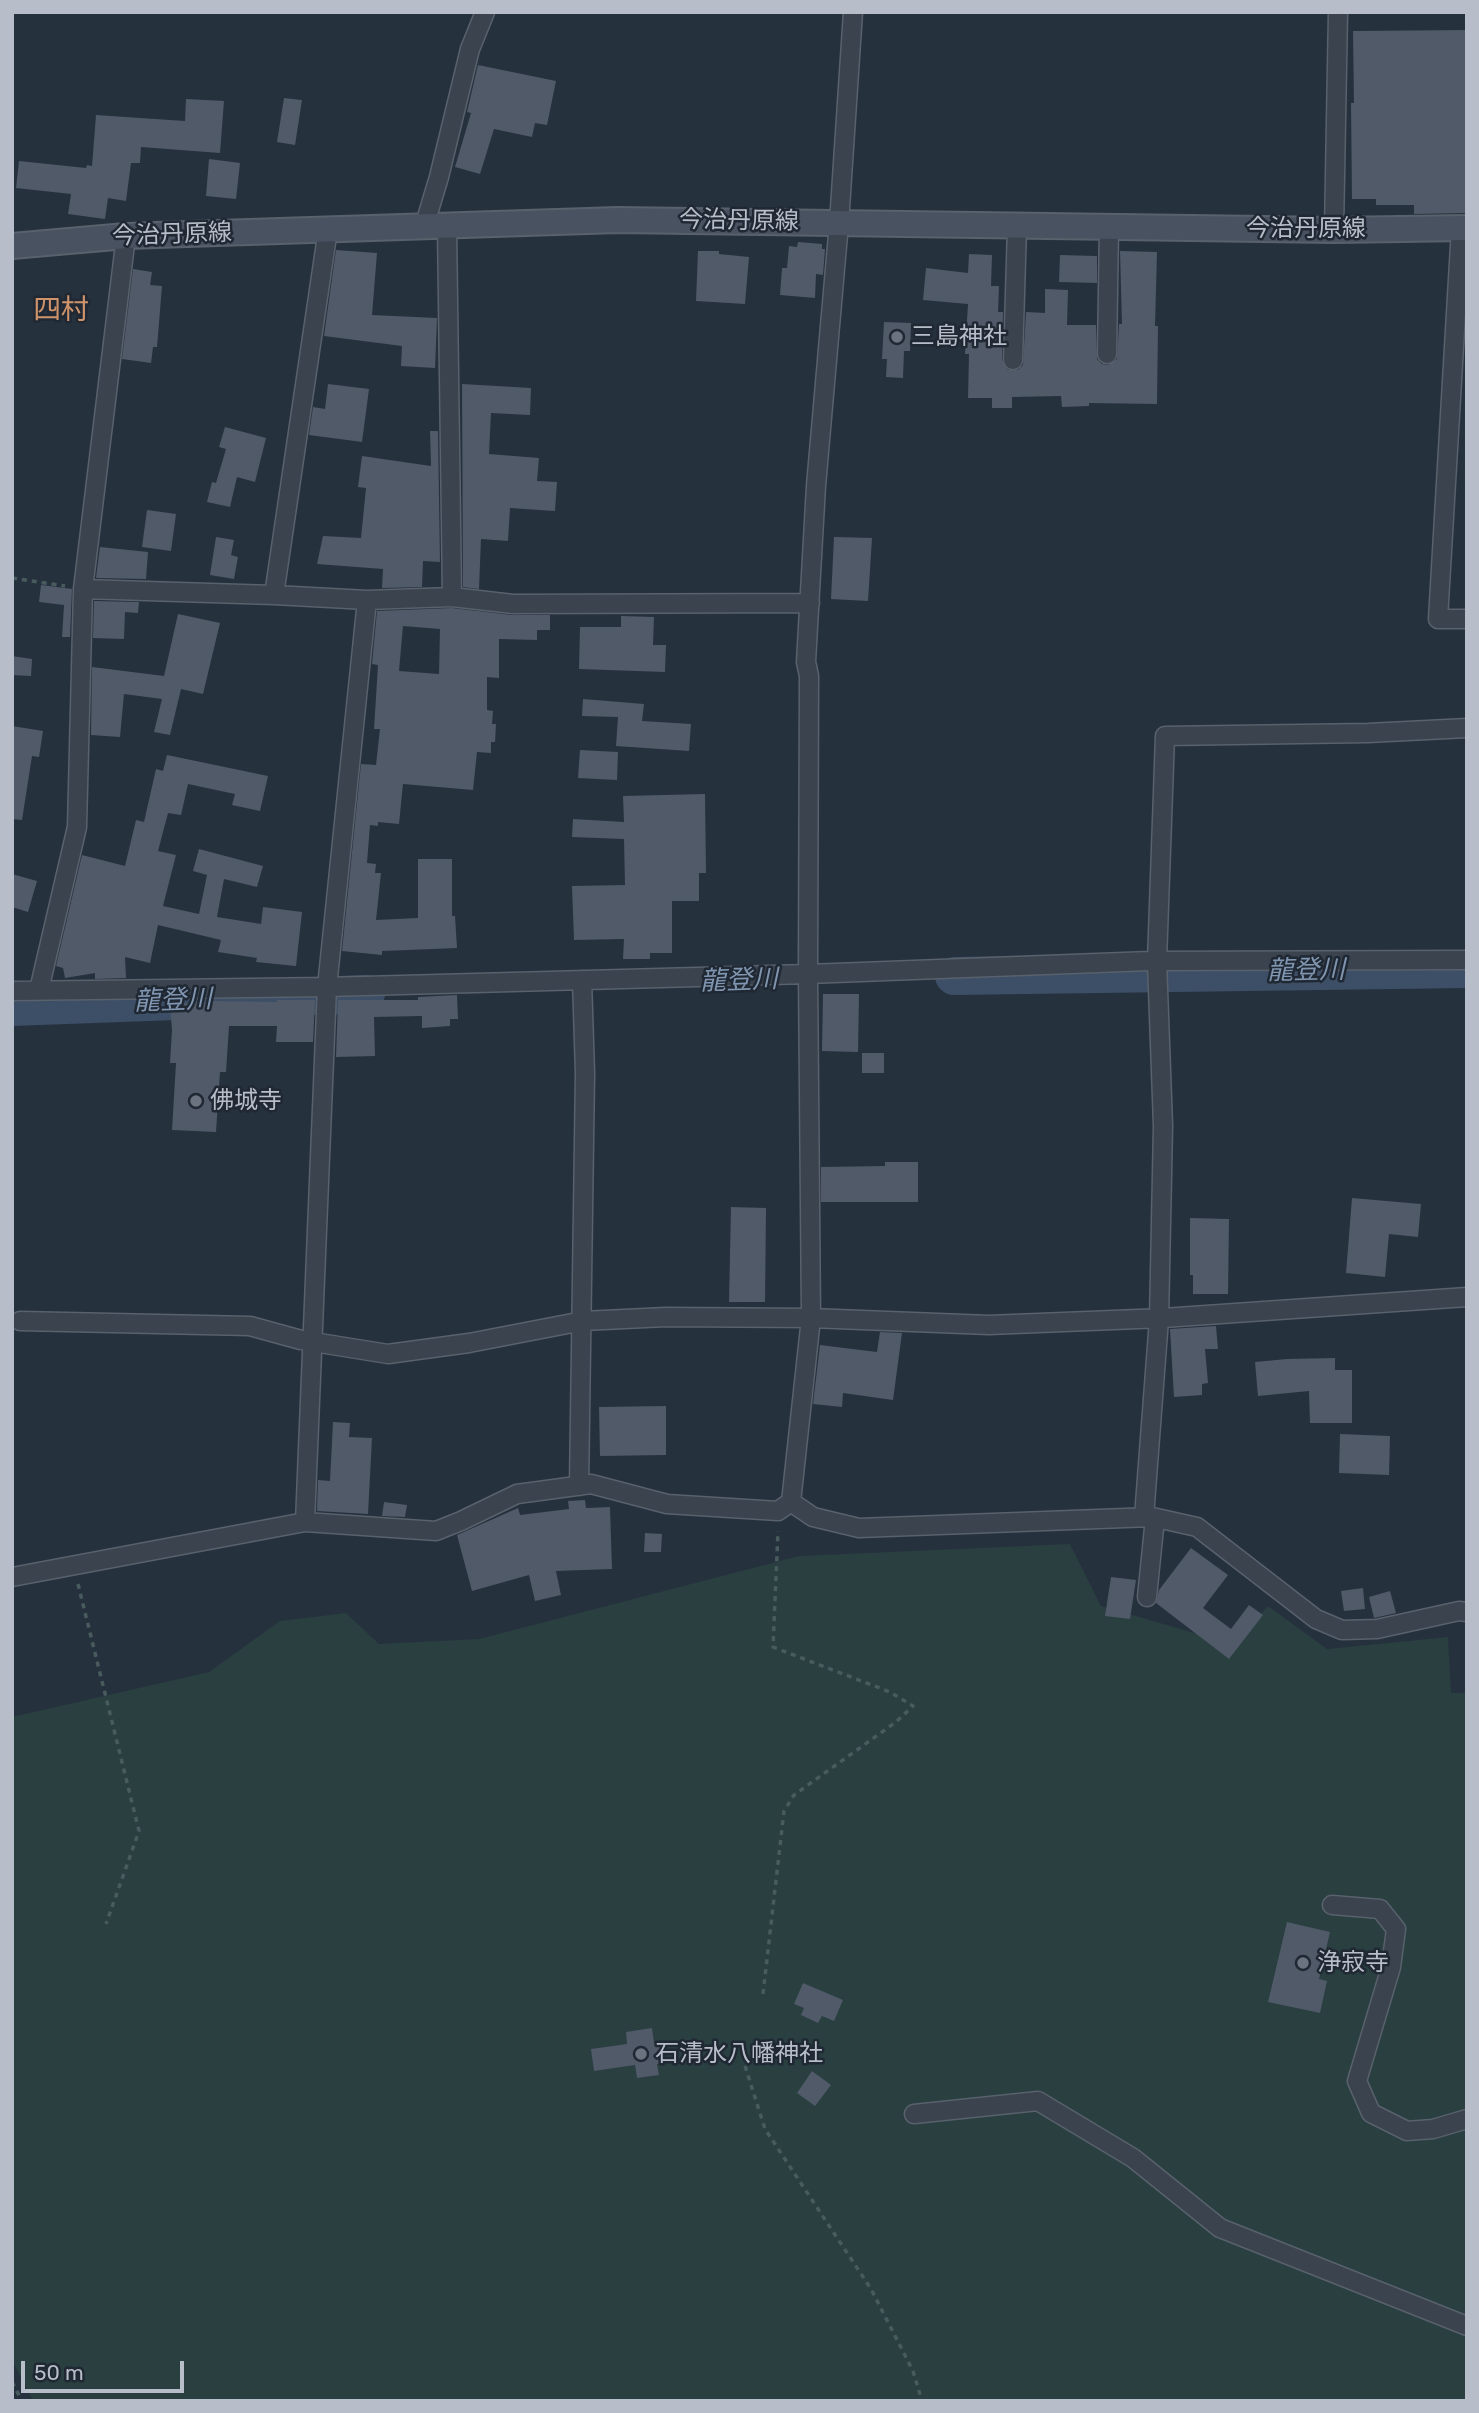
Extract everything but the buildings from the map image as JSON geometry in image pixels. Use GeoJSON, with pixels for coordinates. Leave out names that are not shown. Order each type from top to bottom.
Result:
{"type":"FeatureCollection","features":[{"type":"Feature","properties":{"kind":"main road","name":"今治丹原線"},"geometry":{"type":"LineString","coordinates":[[12,246],[126,236],[618,220],[1334,230],[1464,228]]}},
{"type":"Feature","properties":{"kind":"street"},"geometry":{"type":"LineString","coordinates":[[452,597],[436,226],[439,177],[470,49],[485,12]]}},
{"type":"Feature","properties":{"kind":"street"},"geometry":{"type":"LineString","coordinates":[[785,1507],[811,1318],[809,676],[806,662],[816,486],[839,223],[852,12]]}},
{"type":"Feature","properties":{"kind":"street"},"geometry":{"type":"LineString","coordinates":[[1334,230],[1338,12]]}},
{"type":"Feature","properties":{"kind":"street"},"geometry":{"type":"LineString","coordinates":[[1013,360],[1017,227]]}},
{"type":"Feature","properties":{"kind":"street"},"geometry":{"type":"LineString","coordinates":[[1107,354],[1109,227]]}},
{"type":"Feature","properties":{"kind":"street"},"geometry":{"type":"LineString","coordinates":[[1464,228],[1438,619],[1467,619]]}},
{"type":"Feature","properties":{"kind":"street"},"geometry":{"type":"LineString","coordinates":[[274,595],[328,229]]}},
{"type":"Feature","properties":{"kind":"street"},"geometry":{"type":"LineString","coordinates":[[39,990],[77,827],[83,589],[126,236]]}},
{"type":"Feature","properties":{"kind":"street"},"geometry":{"type":"LineString","coordinates":[[83,589],[367,600],[452,597],[513,604],[810,603]]}},
{"type":"Feature","properties":{"kind":"street"},"geometry":{"type":"LineString","coordinates":[[305,1522],[327,987],[367,600]]}},
{"type":"Feature","properties":{"kind":"street"},"geometry":{"type":"LineString","coordinates":[[1147,1597],[1159,1319],[1163,1126],[1157,961],[1165,736],[1368,733],[1467,728]]}},
{"type":"Feature","properties":{"kind":"street"},"geometry":{"type":"LineString","coordinates":[[12,991],[582,981],[1157,961],[1467,960]]}},
{"type":"Feature","properties":{"kind":"street"},"geometry":{"type":"LineString","coordinates":[[579,1486],[585,1068],[582,981]]}},
{"type":"Feature","properties":{"kind":"street"},"geometry":{"type":"LineString","coordinates":[[20,1321],[250,1326],[301,1340],[388,1354],[583,1321],[666,1317],[811,1318],[989,1325],[1159,1319],[1467,1297]]}},
{"type":"Feature","properties":{"kind":"street"},"geometry":{"type":"LineString","coordinates":[[12,1577],[305,1522],[436,1531],[517,1494],[591,1484],[667,1504],[785,1507],[859,1528],[1150,1518],[1197,1527],[1316,1619],[1342,1630],[1377,1629],[1459,1611],[1467,1612]]}},
{"type":"Feature","properties":{"kind":"street"},"geometry":{"type":"LineString","coordinates":[[1332,1905],[1380,1909],[1396,1929],[1391,1967],[1357,2081],[1371,2113],[1406,2131],[1433,2129],[1467,2119]]}},
{"type":"Feature","properties":{"kind":"street"},"geometry":{"type":"LineString","coordinates":[[914,2115],[1038,2101],[1133,2158],[1220,2228],[1467,2326]]}},
{"type":"Feature","properties":{"kind":"path"},"geometry":{"type":"LineString","coordinates":[[12,578],[83,589]]}},
{"type":"Feature","properties":{"kind":"path"},"geometry":{"type":"LineString","coordinates":[[763,1994],[784,1811],[794,1795],[896,1722],[913,1706],[890,1692],[773,1647],[785,1507]]}},
{"type":"Feature","properties":{"kind":"path"},"geometry":{"type":"LineString","coordinates":[[74,1564],[139,1830],[106,1924]]}},
{"type":"Feature","properties":{"kind":"path"},"geometry":{"type":"LineString","coordinates":[[745,2066],[765,2129],[871,2289],[913,2371],[922,2401]]}},
{"type":"Feature","properties":{"kind":"path"},"geometry":{"type":"LineString","coordinates":[[12,2382],[22,2401]]}},
{"type":"Feature","properties":{"kind":"green space"},"geometry":{"type":"Polygon","coordinates":[[[1070,1544],[1101,1606],[1233,1644],[1268,1606],[1327,1649],[1448,1637],[1451,1693],[1467,1693],[1467,2401],[33,2401],[12,2360],[12,1717],[209,1672],[280,1621],[346,1613],[379,1644],[479,1639],[799,1556],[1070,1544]]]}},
{"type":"Feature","properties":{"kind":"waterway","name":"龍登川"},"geometry":{"type":"LineString","coordinates":[[954,976],[1467,969]]}},
{"type":"Feature","properties":{"kind":"waterway","name":"龍登川"},"geometry":{"type":"LineString","coordinates":[[12,1007],[366,994]]}},
{"type":"Feature","properties":{"kind":"place","name":"三島神社"},"geometry":{"type":"Point","coordinates":[897,337]}},
{"type":"Feature","properties":{"kind":"place","name":"佛城寺"},"geometry":{"type":"Point","coordinates":[196,1101]}},
{"type":"Feature","properties":{"kind":"place","name":"浄寂寺"},"geometry":{"type":"Point","coordinates":[1303,1963]}},
{"type":"Feature","properties":{"kind":"place","name":"石清水八幡神社"},"geometry":{"type":"Point","coordinates":[641,2054]}},
{"type":"Feature","properties":{"kind":"district","name":"四村"},"geometry":{"type":"Point","coordinates":[61,311]}}]}
